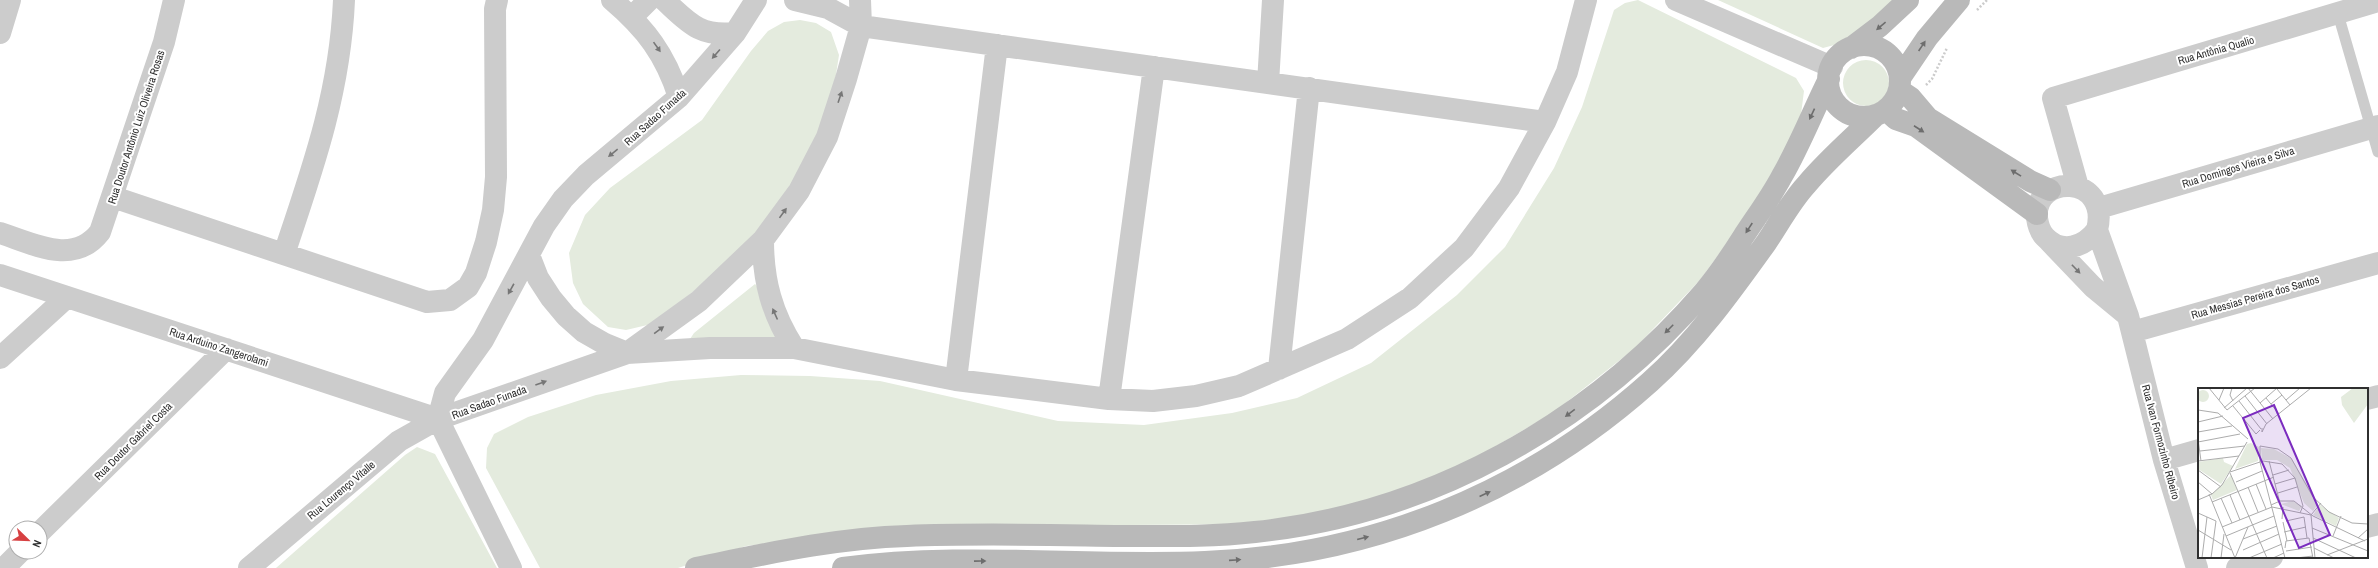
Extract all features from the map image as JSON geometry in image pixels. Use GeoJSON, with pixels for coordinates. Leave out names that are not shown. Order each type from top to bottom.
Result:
{"type":"FeatureCollection","features":[{"type":"Feature","properties":{"kind":"main road"},"geometry":{"type":"LineString","coordinates":[[696,568],[809,546],[905,536],[1203,536],[1299,527],[1362,512],[1445,484],[1520,446],[1558,422],[1602,389],[1670,329],[1706,290],[1782,176],[1830,73],[1842,53],[1880,26],[1908,0]]}},
{"type":"Feature","properties":{"kind":"main road"},"geometry":{"type":"LineString","coordinates":[[843,568],[906,562],[1204,562],[1256,559],[1304,553],[1368,537],[1456,508],[1532,469],[1572,444],[1652,381],[1725,301],[1806,184],[1896,97],[1903,88],[1927,38],[1968,6]]}},
{"type":"Feature","properties":{"kind":"main road"},"geometry":{"type":"LineString","coordinates":[[1850,48],[1861,45],[1872,46],[1883,50],[1891,57],[1898,67],[1903,88],[1928,118],[2030,181],[2050,190]]}},
{"type":"Feature","properties":{"kind":"main road"},"geometry":{"type":"LineString","coordinates":[[1830,73],[1830,91],[1842,110],[1853,115],[1864,117],[1881,113],[1916,126],[2037,214]]}},
{"type":"Feature","properties":{"kind":"street"},"geometry":{"type":"LineString","coordinates":[[0,33],[10,0]]}},
{"type":"Feature","properties":{"kind":"street","name":"Rua Doutor Antônio Luiz Oliveira Rosas"},"geometry":{"type":"LineString","coordinates":[[0,233],[56,251],[71,252],[84,247],[100,232],[113,198],[164,42],[174,0]]}},
{"type":"Feature","properties":{"kind":"street"},"geometry":{"type":"LineString","coordinates":[[284,254],[322,140],[332,101],[338,62],[344,0]]}},
{"type":"Feature","properties":{"kind":"street"},"geometry":{"type":"LineString","coordinates":[[113,198],[427,302],[450,300],[468,286],[476,273],[486,242],[493,210],[496,177],[495,9],[497,0]]}},
{"type":"Feature","properties":{"kind":"street"},"geometry":{"type":"LineString","coordinates":[[612,0],[632,17],[648,34],[672,75],[679,97]]}},
{"type":"Feature","properties":{"kind":"street"},"geometry":{"type":"LineString","coordinates":[[632,17],[649,0]]}},
{"type":"Feature","properties":{"kind":"street"},"geometry":{"type":"LineString","coordinates":[[664,0],[693,26],[706,32],[735,33]]}},
{"type":"Feature","properties":{"kind":"street"},"geometry":{"type":"LineString","coordinates":[[795,0],[828,8],[860,26],[1545,122]]}},
{"type":"Feature","properties":{"kind":"street","name":"Rua Sadao Funada"},"geometry":{"type":"LineString","coordinates":[[438,419],[627,353],[699,301],[763,240],[799,191],[827,137],[846,79],[860,26],[860,0]]}},
{"type":"Feature","properties":{"kind":"street"},"geometry":{"type":"LineString","coordinates":[[1268,82],[1273,0]]}},
{"type":"Feature","properties":{"kind":"street"},"geometry":{"type":"LineString","coordinates":[[529,255],[546,291],[566,316],[584,332],[604,344],[627,353],[710,348],[794,348],[956,380],[1109,399],[1153,401],[1196,396],[1239,386],[1347,339],[1410,298],[1464,248],[1510,188],[1545,122],[1566,72],[1586,0]]}},
{"type":"Feature","properties":{"kind":"street"},"geometry":{"type":"LineString","coordinates":[[1676,0],[1830,73]]}},
{"type":"Feature","properties":{"kind":"street","name":"Rua Sadao Funada"},"geometry":{"type":"LineString","coordinates":[[438,419],[445,393],[483,340],[544,226],[568,194],[586,175],[679,97],[735,33],[760,1]]}},
{"type":"Feature","properties":{"kind":"street","name":"Rua Antônia Qualio"},"geometry":{"type":"LineString","coordinates":[[2078,187],[2053,98],[2378,1]]}},
{"type":"Feature","properties":{"kind":"street"},"geometry":{"type":"LineString","coordinates":[[956,380],[998,45]]}},
{"type":"Feature","properties":{"kind":"street"},"geometry":{"type":"LineString","coordinates":[[1109,399],[1154,67]]}},
{"type":"Feature","properties":{"kind":"street"},"geometry":{"type":"LineString","coordinates":[[1279,369],[1309,88]]}},
{"type":"Feature","properties":{"kind":"street","name":"Rua Domingos Vieira e Silva"},"geometry":{"type":"LineString","coordinates":[[2098,208],[2374,127]]}},
{"type":"Feature","properties":{"kind":"street"},"geometry":{"type":"LineString","coordinates":[[2049,241],[2059,246],[2069,248],[2080,246],[2089,240],[2097,230],[2099,219],[2098,208],[2094,198],[2086,191],[2071,185],[2060,186],[2050,190],[2040,203],[2037,214],[2038,224],[2049,241],[2130,324]]}},
{"type":"Feature","properties":{"kind":"street","name":"Rua Ivan Formozinho Ribeiro"},"geometry":{"type":"LineString","coordinates":[[2097,230],[2130,324],[2164,460],[2197,568]]}},
{"type":"Feature","properties":{"kind":"street"},"geometry":{"type":"LineString","coordinates":[[763,240],[763,263],[770,300],[782,329],[794,348]]}},
{"type":"Feature","properties":{"kind":"street","name":"Rua Messias Pereira dos Santos"},"geometry":{"type":"LineString","coordinates":[[2130,324],[2378,263]]}},
{"type":"Feature","properties":{"kind":"street","name":"Rua Arduino Zangerolami"},"geometry":{"type":"LineString","coordinates":[[0,275],[438,419]]}},
{"type":"Feature","properties":{"kind":"street"},"geometry":{"type":"LineString","coordinates":[[0,358],[67,297]]}},
{"type":"Feature","properties":{"kind":"street","name":"Rua Doutor Gabriel Costa"},"geometry":{"type":"LineString","coordinates":[[48,524],[226,349]]}},
{"type":"Feature","properties":{"kind":"street"},"geometry":{"type":"LineString","coordinates":[[2368,399],[2378,396]]}},
{"type":"Feature","properties":{"kind":"street"},"geometry":{"type":"LineString","coordinates":[[438,419],[511,568]]}},
{"type":"Feature","properties":{"kind":"street","name":"Rua Lourenço Vitalle"},"geometry":{"type":"LineString","coordinates":[[249,568],[399,441],[438,419]]}},
{"type":"Feature","properties":{"kind":"street"},"geometry":{"type":"LineString","coordinates":[[2164,460],[2198,450]]}},
{"type":"Feature","properties":{"kind":"street"},"geometry":{"type":"LineString","coordinates":[[2368,528],[2378,524]]}},
{"type":"Feature","properties":{"kind":"street"},"geometry":{"type":"LineString","coordinates":[[2237,568],[2269,558]]}},
{"type":"Feature","properties":{"kind":"street"},"geometry":{"type":"LineString","coordinates":[[4,568],[12,560]]}},
{"type":"Feature","properties":{"kind":"lane"},"geometry":{"type":"LineString","coordinates":[[2338,14],[2374,127],[2378,152]]}},
{"type":"Feature","properties":{"kind":"path"},"geometry":{"type":"LineString","coordinates":[[1968,6],[1987,0]]}},
{"type":"Feature","properties":{"kind":"path"},"geometry":{"type":"LineString","coordinates":[[1903,88],[1932,79],[1948,46]]}},
{"type":"Feature","properties":{"kind":"shaded area"},"geometry":{"type":"Polygon","coordinates":[[[1638,0],[1796,78],[1804,91],[1800,122],[1756,203],[1700,280],[1634,349],[1554,412],[1432,482],[1282,524],[973,526],[819,537],[746,546],[678,568],[540,568],[486,468],[487,448],[494,434],[528,417],[596,395],[671,381],[741,375],[810,376],[880,381],[1058,421],[1144,425],[1232,413],[1297,398],[1371,363],[1457,295],[1505,247],[1554,168],[1582,107],[1614,10],[1625,3],[1638,0]]]}},
{"type":"Feature","properties":{"kind":"shaded area"},"geometry":{"type":"Polygon","coordinates":[[[1718,0],[1897,0],[1849,41],[1823,48],[1718,0]]]}},
{"type":"Feature","properties":{"kind":"shaded area"},"geometry":{"type":"Polygon","coordinates":[[[800,20],[816,23],[831,32],[839,55],[833,94],[818,144],[766,230],[656,323],[626,330],[608,327],[583,304],[573,283],[569,253],[585,215],[610,188],[702,120],[751,51],[768,31],[784,22],[800,20]]]}},
{"type":"Feature","properties":{"kind":"shaded area"},"geometry":{"type":"Polygon","coordinates":[[[1862,60],[1870,60],[1879,64],[1885,70],[1889,83],[1885,96],[1879,102],[1870,106],[1862,106],[1853,102],[1847,96],[1843,87],[1843,79],[1847,70],[1853,64],[1862,60]]]}},
{"type":"Feature","properties":{"kind":"shaded area"},"geometry":{"type":"Polygon","coordinates":[[[755,284],[761,290],[779,337],[690,339],[694,333],[755,284]]]}},
{"type":"Feature","properties":{"kind":"shaded area"},"geometry":{"type":"Polygon","coordinates":[[[417,447],[435,454],[497,568],[276,568],[405,455],[417,447]]]}}]}
